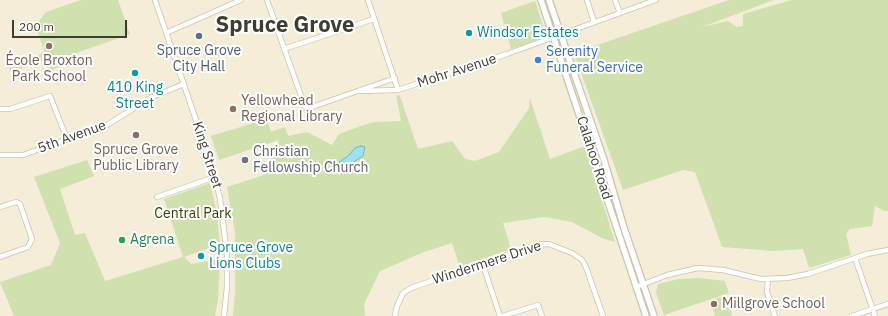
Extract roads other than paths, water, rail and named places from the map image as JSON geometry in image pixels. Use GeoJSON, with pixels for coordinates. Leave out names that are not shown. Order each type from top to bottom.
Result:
{"type":"FeatureCollection","features":[{"type":"Feature","properties":{"kind":"main road","name":"Calahoo Road"},"geometry":{"type":"LineString","coordinates":[[541,0],[646,316]]}},
{"type":"Feature","properties":{"kind":"main road","name":"Calahoo Road"},"geometry":{"type":"LineString","coordinates":[[549,0],[604,160],[624,228],[654,316]]}},
{"type":"Feature","properties":{"kind":"street","name":"King Street"},"geometry":{"type":"LineString","coordinates":[[155,0],[215,177],[223,212],[227,244],[227,287],[224,316]]}},
{"type":"Feature","properties":{"kind":"street"},"geometry":{"type":"LineString","coordinates":[[166,32],[241,0]]}},
{"type":"Feature","properties":{"kind":"street"},"geometry":{"type":"LineString","coordinates":[[268,0],[284,49],[374,19]]}},
{"type":"Feature","properties":{"kind":"street"},"geometry":{"type":"LineString","coordinates":[[368,0],[398,90]]}},
{"type":"Feature","properties":{"kind":"street"},"geometry":{"type":"LineString","coordinates":[[587,0],[594,22]]}},
{"type":"Feature","properties":{"kind":"street"},"geometry":{"type":"LineString","coordinates":[[615,0],[620,13]]}},
{"type":"Feature","properties":{"kind":"street","name":"Mohr Avenue"},"geometry":{"type":"LineString","coordinates":[[359,91],[398,90],[510,53],[656,0]]}},
{"type":"Feature","properties":{"kind":"street","name":"Mohr Avenue"},"geometry":{"type":"LineString","coordinates":[[284,49],[304,105],[312,107],[395,78]]}},
{"type":"Feature","properties":{"kind":"street","name":"5th Avenue"},"geometry":{"type":"LineString","coordinates":[[0,155],[22,155],[107,125],[152,97],[184,84]]}},
{"type":"Feature","properties":{"kind":"street"},"geometry":{"type":"LineString","coordinates":[[0,109],[10,109],[50,96],[67,139]]}},
{"type":"Feature","properties":{"kind":"street"},"geometry":{"type":"LineString","coordinates":[[157,197],[215,177]]}},
{"type":"Feature","properties":{"kind":"street"},"geometry":{"type":"LineString","coordinates":[[0,207],[16,202],[20,204],[32,239],[28,247],[0,257]]}},
{"type":"Feature","properties":{"kind":"street","name":"Windermere Drive"},"geometry":{"type":"LineString","coordinates":[[395,316],[396,306],[403,293],[411,288],[482,262],[536,245],[549,244],[572,253],[582,260],[586,267],[603,316]]}},
{"type":"Feature","properties":{"kind":"street"},"geometry":{"type":"LineString","coordinates":[[636,286],[680,271],[698,268],[723,270],[768,279],[797,277],[855,258],[888,250]]}},
{"type":"Feature","properties":{"kind":"street"},"geometry":{"type":"LineString","coordinates":[[855,258],[875,316]]}},
{"type":"Feature","properties":{"kind":"street"},"geometry":{"type":"LineString","coordinates":[[482,262],[502,316],[538,305],[542,316]]}},
{"type":"Feature","properties":{"kind":"street"},"geometry":{"type":"LineString","coordinates":[[768,279],[767,292],[775,316]]}},
{"type":"Feature","properties":{"kind":"street"},"geometry":{"type":"LineString","coordinates":[[852,316],[888,304]]}},
{"type":"Feature","properties":{"kind":"water"},"geometry":{"type":"Polygon","coordinates":[[[361,146],[365,147],[363,156],[346,167],[342,172],[339,162],[348,156],[355,148],[361,146]]]}},
{"type":"Feature","properties":{"kind":"place","name":"Windsor Estates"},"geometry":{"type":"Point","coordinates":[469,33]}},
{"type":"Feature","properties":{"kind":"place","name":"Spruce Grove City Hall"},"geometry":{"type":"Point","coordinates":[199,36]}},
{"type":"Feature","properties":{"kind":"place","name":"École Broxton Park School"},"geometry":{"type":"Point","coordinates":[49,46]}},
{"type":"Feature","properties":{"kind":"place","name":"Serenity Funeral Service"},"geometry":{"type":"Point","coordinates":[538,60]}},
{"type":"Feature","properties":{"kind":"place","name":"410 King Street"},"geometry":{"type":"Point","coordinates":[135,73]}},
{"type":"Feature","properties":{"kind":"place","name":"Yellowhead Regional Library"},"geometry":{"type":"Point","coordinates":[233,109]}},
{"type":"Feature","properties":{"kind":"place","name":"Spruce Grove Public Library"},"geometry":{"type":"Point","coordinates":[136,135]}},
{"type":"Feature","properties":{"kind":"place","name":"Christian Fellowship Church"},"geometry":{"type":"Point","coordinates":[245,160]}},
{"type":"Feature","properties":{"kind":"place","name":"Agrena"},"geometry":{"type":"Point","coordinates":[122,240]}},
{"type":"Feature","properties":{"kind":"place","name":"Spruce Grove Lions Clubs"},"geometry":{"type":"Point","coordinates":[201,256]}},
{"type":"Feature","properties":{"kind":"place","name":"Millgrove School"},"geometry":{"type":"Point","coordinates":[714,304]}},
{"type":"Feature","properties":{"kind":"district","name":"Spruce Grove"},"geometry":{"type":"Point","coordinates":[285,26]}},
{"type":"Feature","properties":{"kind":"park label","name":"Central Park"},"geometry":{"type":"Point","coordinates":[193,214]}}]}
